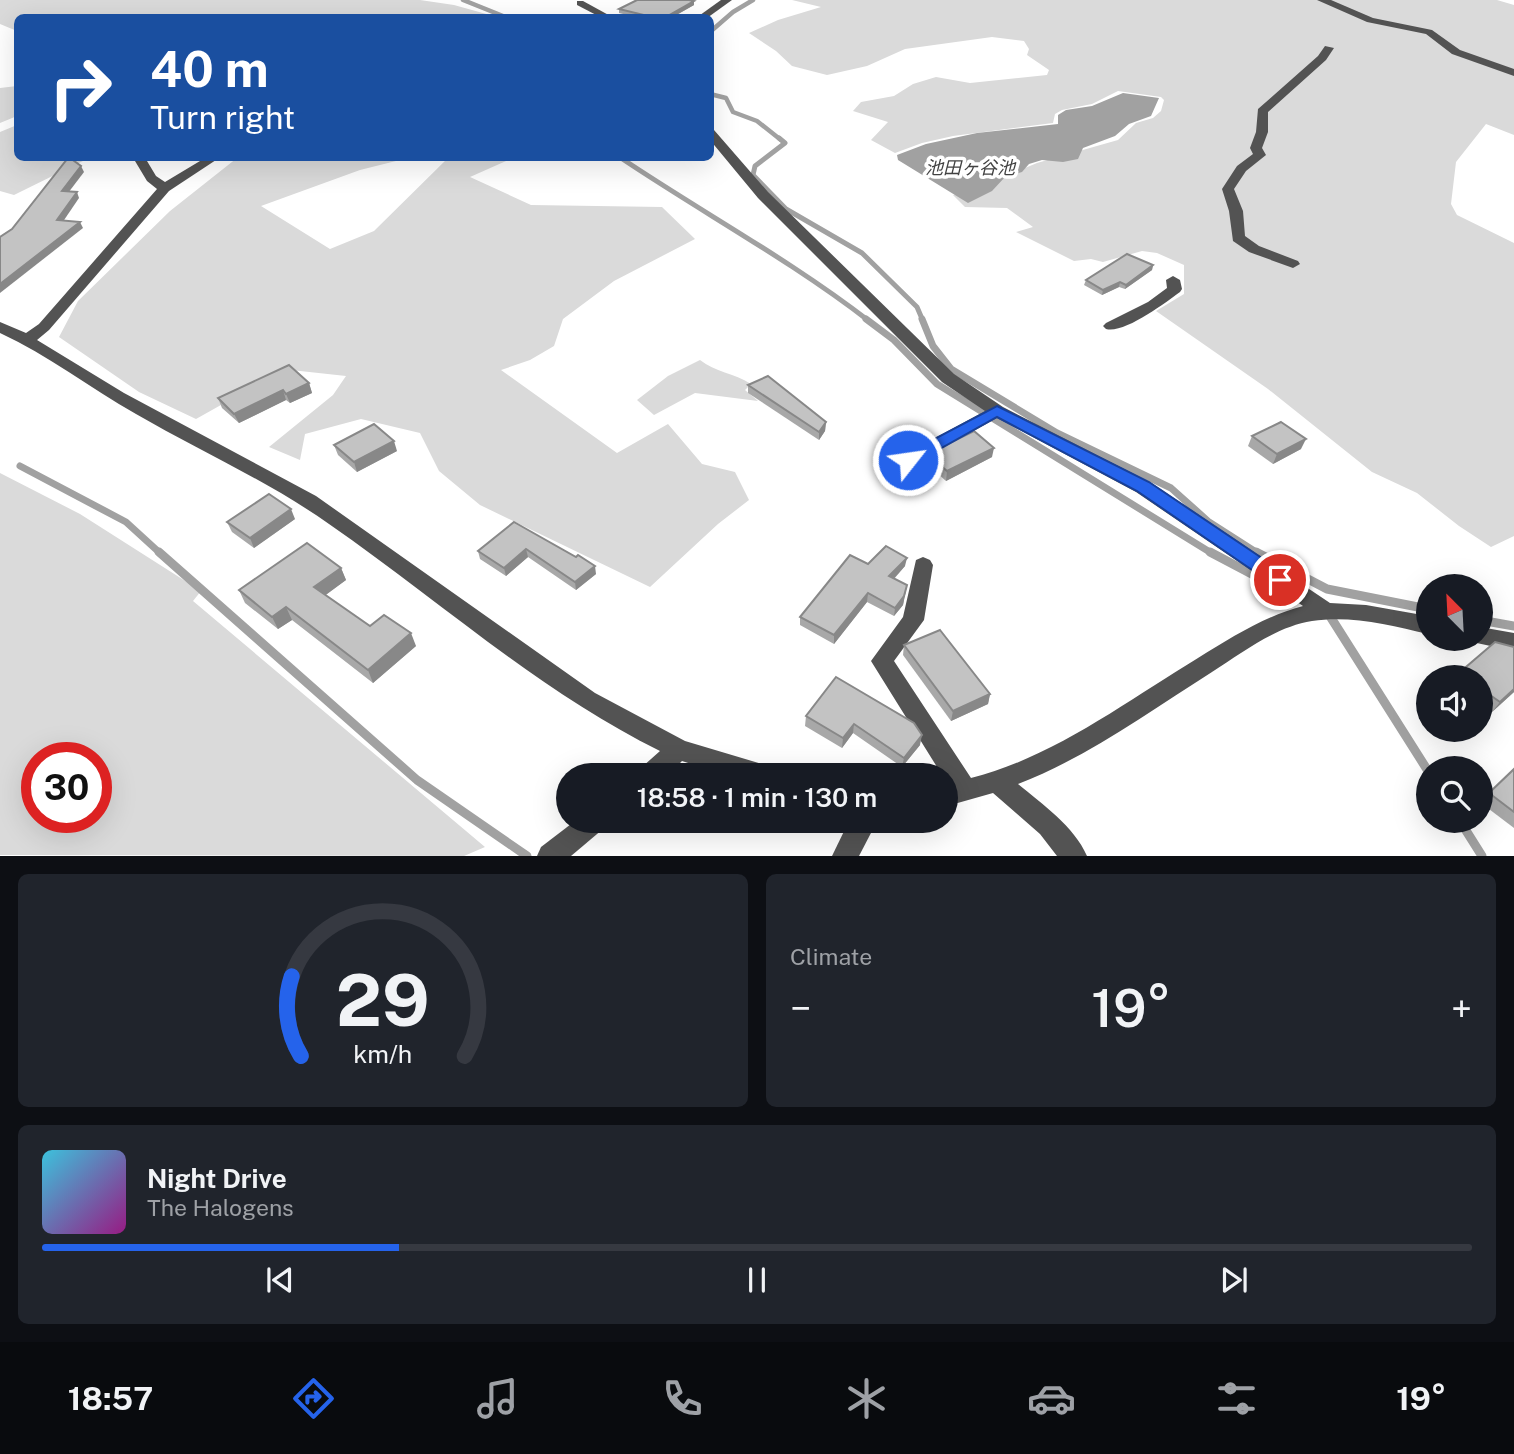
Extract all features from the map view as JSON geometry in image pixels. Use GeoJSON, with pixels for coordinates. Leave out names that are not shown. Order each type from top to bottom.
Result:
{"type":"FeatureCollection","features":[{"type":"Feature","properties":{"kind":"street"},"geometry":{"type":"LineString","coordinates":[[706,14],[727,0]]}},
{"type":"Feature","properties":{"kind":"street"},"geometry":{"type":"LineString","coordinates":[[1322,0],[1353,10],[1370,20],[1429,32],[1456,52],[1514,73]]}},
{"type":"Feature","properties":{"kind":"street"},"geometry":{"type":"LineString","coordinates":[[580,3],[602,14]]}},
{"type":"Feature","properties":{"kind":"street"},"geometry":{"type":"LineString","coordinates":[[1293,264],[1254,249],[1238,239],[1236,211],[1228,189],[1241,169],[1260,155],[1256,148],[1262,132],[1262,111],[1322,58],[1329,48]]}},
{"type":"Feature","properties":{"kind":"street"},"geometry":{"type":"LineString","coordinates":[[714,137],[762,195],[932,364],[997,411],[1143,487],[1326,611]]}},
{"type":"Feature","properties":{"kind":"street"},"geometry":{"type":"LineString","coordinates":[[141,161],[151,178],[164,188]]}},
{"type":"Feature","properties":{"kind":"street"},"geometry":{"type":"LineString","coordinates":[[28,339],[44,327],[164,188],[208,161]]}},
{"type":"Feature","properties":{"kind":"street"},"geometry":{"type":"LineString","coordinates":[[1111,326],[1167,296],[1175,289],[1173,280]]}},
{"type":"Feature","properties":{"kind":"street"},"geometry":{"type":"LineString","coordinates":[[0,327],[28,339],[119,398],[243,462],[334,517],[555,679],[679,749],[724,763]]}},
{"type":"Feature","properties":{"kind":"street"},"geometry":{"type":"LineString","coordinates":[[908,460],[997,411]]}},
{"type":"Feature","properties":{"kind":"street"},"geometry":{"type":"LineString","coordinates":[[923,565],[913,620],[882,661],[940,763]]}},
{"type":"Feature","properties":{"kind":"street"},"geometry":{"type":"LineString","coordinates":[[958,793],[996,780],[1062,751],[1283,620],[1326,611],[1354,612],[1416,623]]}},
{"type":"Feature","properties":{"kind":"street"},"geometry":{"type":"LineString","coordinates":[[1493,638],[1514,642]]}},
{"type":"Feature","properties":{"kind":"street"},"geometry":{"type":"LineString","coordinates":[[664,763],[679,749]]}},
{"type":"Feature","properties":{"kind":"street"},"geometry":{"type":"LineString","coordinates":[[996,780],[1049,826],[1074,856]]}},
{"type":"Feature","properties":{"kind":"street"},"geometry":{"type":"LineString","coordinates":[[550,856],[579,833]]}},
{"type":"Feature","properties":{"kind":"street"},"geometry":{"type":"LineString","coordinates":[[845,856],[858,833]]}},
{"type":"Feature","properties":{"kind":"shaded area"},"geometry":{"type":"Polygon","coordinates":[[[0,0],[420,0],[454,5],[486,14],[14,14],[14,30],[0,24],[0,0]]]}},
{"type":"Feature","properties":{"kind":"shaded area"},"geometry":{"type":"Polygon","coordinates":[[[792,0],[1497,0],[1514,5],[1514,135],[1486,124],[1456,162],[1451,204],[1457,215],[1514,243],[1514,536],[1491,547],[1417,493],[1372,472],[1268,389],[1156,311],[1184,294],[1184,265],[1157,253],[1142,251],[1103,262],[1091,259],[1074,261],[1016,232],[1033,227],[1007,208],[965,207],[953,195],[990,187],[1003,177],[1037,163],[1118,140],[1136,123],[1153,118],[1161,111],[1164,100],[1161,97],[1118,91],[1092,104],[1062,110],[1055,114],[1053,123],[953,136],[895,153],[871,140],[888,122],[853,111],[861,102],[894,96],[913,84],[936,77],[970,83],[1047,75],[1049,70],[1027,55],[1029,49],[1024,41],[992,37],[905,49],[867,66],[827,75],[792,66],[776,51],[749,33],[778,20],[821,7],[792,0]]]}},
{"type":"Feature","properties":{"kind":"shaded area"},"geometry":{"type":"Polygon","coordinates":[[[14,86],[14,117],[0,123],[0,88],[14,86]]]}},
{"type":"Feature","properties":{"kind":"shaded area"},"geometry":{"type":"Polygon","coordinates":[[[14,126],[14,161],[83,161],[14,195],[0,191],[0,132],[14,126]]]}},
{"type":"Feature","properties":{"kind":"shaded area"},"geometry":{"type":"Polygon","coordinates":[[[233,161],[396,161],[360,170],[261,206],[330,249],[374,231],[445,161],[506,161],[470,177],[531,205],[662,207],[695,239],[614,281],[563,319],[554,346],[530,360],[501,370],[617,453],[668,424],[702,464],[735,472],[749,500],[718,524],[650,587],[480,505],[439,471],[420,433],[361,419],[305,434],[300,460],[269,447],[333,395],[346,376],[291,370],[253,387],[196,419],[139,392],[59,337],[78,301],[170,211],[233,161]]]}},
{"type":"Feature","properties":{"kind":"shaded area"},"geometry":{"type":"Polygon","coordinates":[[[700,360],[751,384],[745,390],[758,401],[695,393],[654,415],[637,400],[668,376],[700,360]]]}},
{"type":"Feature","properties":{"kind":"shaded area"},"geometry":{"type":"Polygon","coordinates":[[[0,473],[80,514],[201,591],[193,601],[485,847],[464,856],[0,855],[0,473]]]}},
{"type":"Feature","properties":{"kind":"water","name":"池田ヶ谷池"},"geometry":{"type":"Polygon","coordinates":[[[1123,93],[1159,98],[1151,116],[1129,124],[1115,136],[1083,148],[1078,159],[1063,162],[1042,160],[1029,164],[1022,172],[1005,177],[992,191],[968,203],[898,160],[897,155],[926,144],[977,133],[1058,124],[1058,115],[1066,110],[1092,106],[1123,93]]]}},
{"type":"Feature","properties":{"kind":"building"},"geometry":{"type":"Polygon","coordinates":[[[637,0],[694,1],[671,14],[640,14],[619,9],[637,0]]]}},
{"type":"Feature","properties":{"kind":"building"},"geometry":{"type":"Polygon","coordinates":[[[66,161],[74,161],[81,166],[62,191],[77,192],[57,220],[80,222],[0,284],[0,237],[12,229],[66,161]]]}},
{"type":"Feature","properties":{"kind":"building"},"geometry":{"type":"Polygon","coordinates":[[[1127,254],[1153,265],[1126,285],[1120,282],[1103,290],[1086,280],[1127,254]]]}},
{"type":"Feature","properties":{"kind":"building"},"geometry":{"type":"Polygon","coordinates":[[[289,365],[309,383],[286,394],[283,390],[234,414],[218,398],[289,365]]]}},
{"type":"Feature","properties":{"kind":"building"},"geometry":{"type":"Polygon","coordinates":[[[768,376],[826,422],[819,432],[748,385],[768,376]]]}},
{"type":"Feature","properties":{"kind":"building"},"geometry":{"type":"Polygon","coordinates":[[[1281,422],[1306,439],[1277,454],[1252,436],[1281,422]]]}},
{"type":"Feature","properties":{"kind":"building"},"geometry":{"type":"Polygon","coordinates":[[[374,424],[394,441],[354,462],[334,445],[374,424]]]}},
{"type":"Feature","properties":{"kind":"building"},"geometry":{"type":"Polygon","coordinates":[[[974,431],[994,448],[947,471],[927,454],[974,431]]]}},
{"type":"Feature","properties":{"kind":"building"},"geometry":{"type":"Polygon","coordinates":[[[269,494],[291,509],[250,538],[227,522],[269,494]]]}},
{"type":"Feature","properties":{"kind":"building"},"geometry":{"type":"Polygon","coordinates":[[[514,522],[595,566],[575,582],[526,549],[504,568],[478,551],[514,522]]]}},
{"type":"Feature","properties":{"kind":"building"},"geometry":{"type":"Polygon","coordinates":[[[307,543],[341,568],[314,587],[370,626],[384,615],[411,633],[368,670],[286,607],[272,617],[239,590],[307,543]]]}},
{"type":"Feature","properties":{"kind":"building"},"geometry":{"type":"Polygon","coordinates":[[[886,546],[907,558],[889,576],[907,585],[904,596],[895,608],[868,593],[834,635],[800,617],[850,555],[868,564],[886,546]]]}},
{"type":"Feature","properties":{"kind":"building"},"geometry":{"type":"Polygon","coordinates":[[[940,630],[990,694],[953,711],[904,645],[940,630]]]}},
{"type":"Feature","properties":{"kind":"building"},"geometry":{"type":"Polygon","coordinates":[[[1493,644],[1514,647],[1514,689],[1500,702],[1493,697],[1493,665],[1468,665],[1485,651],[1493,651],[1493,644]]]}},
{"type":"Feature","properties":{"kind":"building"},"geometry":{"type":"Polygon","coordinates":[[[836,677],[914,723],[922,735],[904,758],[854,724],[843,738],[806,716],[836,677]]]}},
{"type":"Feature","properties":{"kind":"building"},"geometry":{"type":"Polygon","coordinates":[[[1514,769],[1514,812],[1493,796],[1493,789],[1514,769]]]}},
{"type":"Feature","properties":{"kind":"waterway"},"geometry":{"type":"LineString","coordinates":[[463,0],[498,14]]}},
{"type":"Feature","properties":{"kind":"waterway"},"geometry":{"type":"LineString","coordinates":[[714,29],[733,12],[753,0]]}},
{"type":"Feature","properties":{"kind":"waterway"},"geometry":{"type":"LineString","coordinates":[[714,95],[726,98],[733,112],[757,121],[781,140]]}},
{"type":"Feature","properties":{"kind":"waterway"},"geometry":{"type":"LineString","coordinates":[[779,138],[785,143],[755,166],[753,175],[786,209],[862,253],[917,307],[923,321]]}},
{"type":"Feature","properties":{"kind":"waterway"},"geometry":{"type":"LineString","coordinates":[[626,161],[777,257],[869,321]]}},
{"type":"Feature","properties":{"kind":"waterway"},"geometry":{"type":"LineString","coordinates":[[866,319],[894,340],[937,384],[1213,554]]}},
{"type":"Feature","properties":{"kind":"waterway"},"geometry":{"type":"LineString","coordinates":[[922,319],[933,346],[951,369],[1057,433],[1171,488],[1209,522],[1259,554]]}},
{"type":"Feature","properties":{"kind":"waterway"},"geometry":{"type":"LineString","coordinates":[[20,466],[126,522],[161,554]]}},
{"type":"Feature","properties":{"kind":"waterway"},"geometry":{"type":"LineString","coordinates":[[159,552],[417,780],[527,856]]}},
{"type":"Feature","properties":{"kind":"waterway"},"geometry":{"type":"LineString","coordinates":[[1210,552],[1280,589]]}},
{"type":"Feature","properties":{"kind":"waterway"},"geometry":{"type":"LineString","coordinates":[[1256,552],[1327,589],[1416,607]]}},
{"type":"Feature","properties":{"kind":"waterway"},"geometry":{"type":"LineString","coordinates":[[1328,613],[1419,756]]}},
{"type":"Feature","properties":{"kind":"waterway"},"geometry":{"type":"LineString","coordinates":[[1493,622],[1514,626]]}},
{"type":"Feature","properties":{"kind":"waterway"},"geometry":{"type":"LineString","coordinates":[[1468,833],[1482,856]]}},
{"type":"Feature","properties":{"kind":"route"},"geometry":{"type":"LineString","coordinates":[[908,460],[997,411],[1019,420],[1143,487],[1280,580]]}}]}
